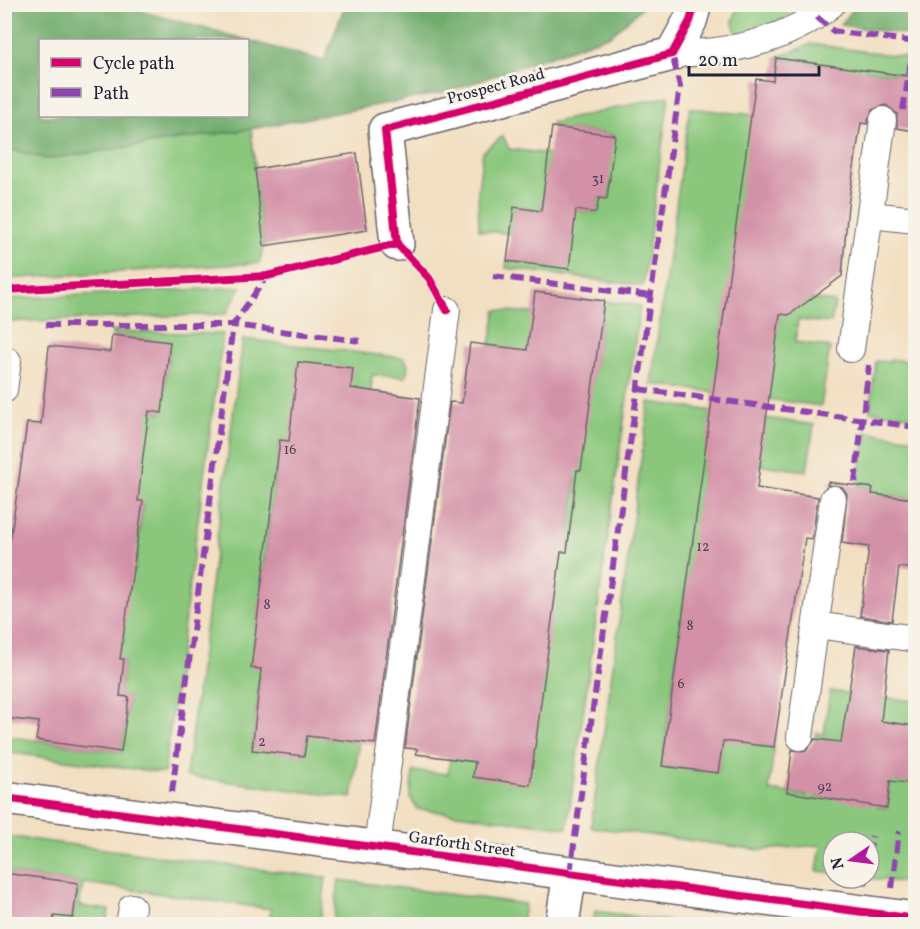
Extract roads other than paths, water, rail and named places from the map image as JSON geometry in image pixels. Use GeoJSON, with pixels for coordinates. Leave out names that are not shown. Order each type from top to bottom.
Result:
{"type":"FeatureCollection","features":[{"type":"Feature","properties":{"kind":"street"},"geometry":{"type":"LineString","coordinates":[[672,54],[690,21],[695,4]]}},
{"type":"Feature","properties":{"kind":"street","name":"Prospect Road"},"geometry":{"type":"LineString","coordinates":[[397,244],[385,130],[672,54]]}},
{"type":"Feature","properties":{"kind":"street","name":"Garforth Street"},"geometry":{"type":"LineString","coordinates":[[4,798],[915,919]]}},
{"type":"Feature","properties":{"kind":"street"},"geometry":{"type":"LineString","coordinates":[[562,924],[570,873]]}},
{"type":"Feature","properties":{"kind":"lane"},"geometry":{"type":"LineString","coordinates":[[672,54],[710,53],[752,46],[817,17],[832,4]]}},
{"type":"Feature","properties":{"kind":"lane"},"geometry":{"type":"LineString","coordinates":[[851,349],[883,120]]}},
{"type":"Feature","properties":{"kind":"lane"},"geometry":{"type":"LineString","coordinates":[[870,215],[915,220]]}},
{"type":"Feature","properties":{"kind":"lane"},"geometry":{"type":"LineString","coordinates":[[377,847],[447,310]]}},
{"type":"Feature","properties":{"kind":"lane"},"geometry":{"type":"LineString","coordinates":[[4,390],[8,361]]}},
{"type":"Feature","properties":{"kind":"lane"},"geometry":{"type":"LineString","coordinates":[[800,737],[833,499]]}},
{"type":"Feature","properties":{"kind":"lane"},"geometry":{"type":"LineString","coordinates":[[816,625],[915,639]]}}]}
